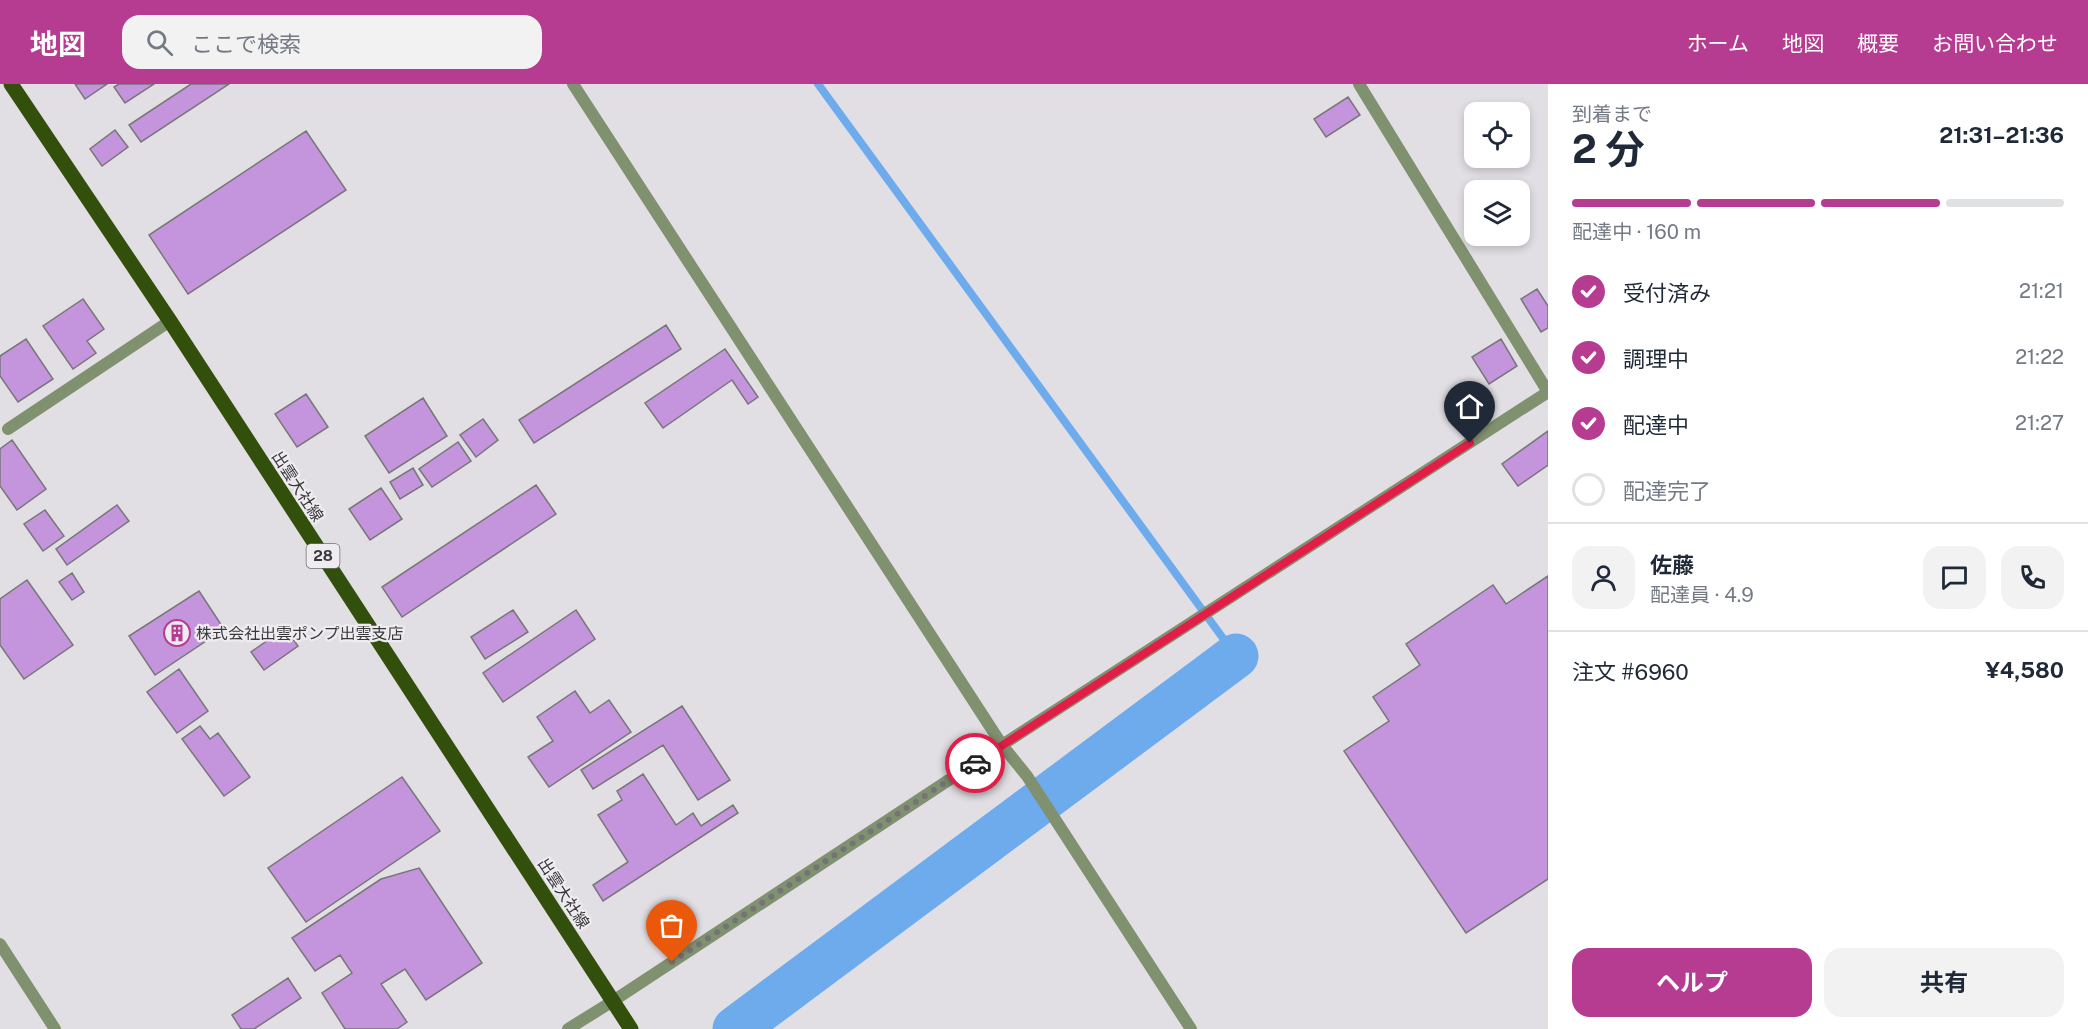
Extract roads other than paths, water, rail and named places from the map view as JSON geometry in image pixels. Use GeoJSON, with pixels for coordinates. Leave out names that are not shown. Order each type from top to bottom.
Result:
{"type":"FeatureCollection","features":[{"type":"Feature","properties":{"kind":"main road","name":"出雲大社線"},"geometry":{"type":"LineString","coordinates":[[12,84],[170,321],[632,1029]]}},
{"type":"Feature","properties":{"kind":"street"},"geometry":{"type":"LineString","coordinates":[[573,84],[1002,745],[1027,776],[1191,1029]]}},
{"type":"Feature","properties":{"kind":"street"},"geometry":{"type":"LineString","coordinates":[[568,1029],[1548,392],[1359,84]]}},
{"type":"Feature","properties":{"kind":"street"},"geometry":{"type":"LineString","coordinates":[[8,429],[170,321]]}},
{"type":"Feature","properties":{"kind":"street"},"geometry":{"type":"LineString","coordinates":[[0,944],[56,1029]]}},
{"type":"Feature","properties":{"kind":"waterway"},"geometry":{"type":"LineString","coordinates":[[818,84],[1236,656]]}},
{"type":"Feature","properties":{"kind":"waterway"},"geometry":{"type":"LineString","coordinates":[[735,1029],[1236,656]]}},
{"type":"Feature","properties":{"kind":"place","name":"株式会社出雲ポンプ出雲支店"},"geometry":{"type":"Point","coordinates":[177,633]}}]}
